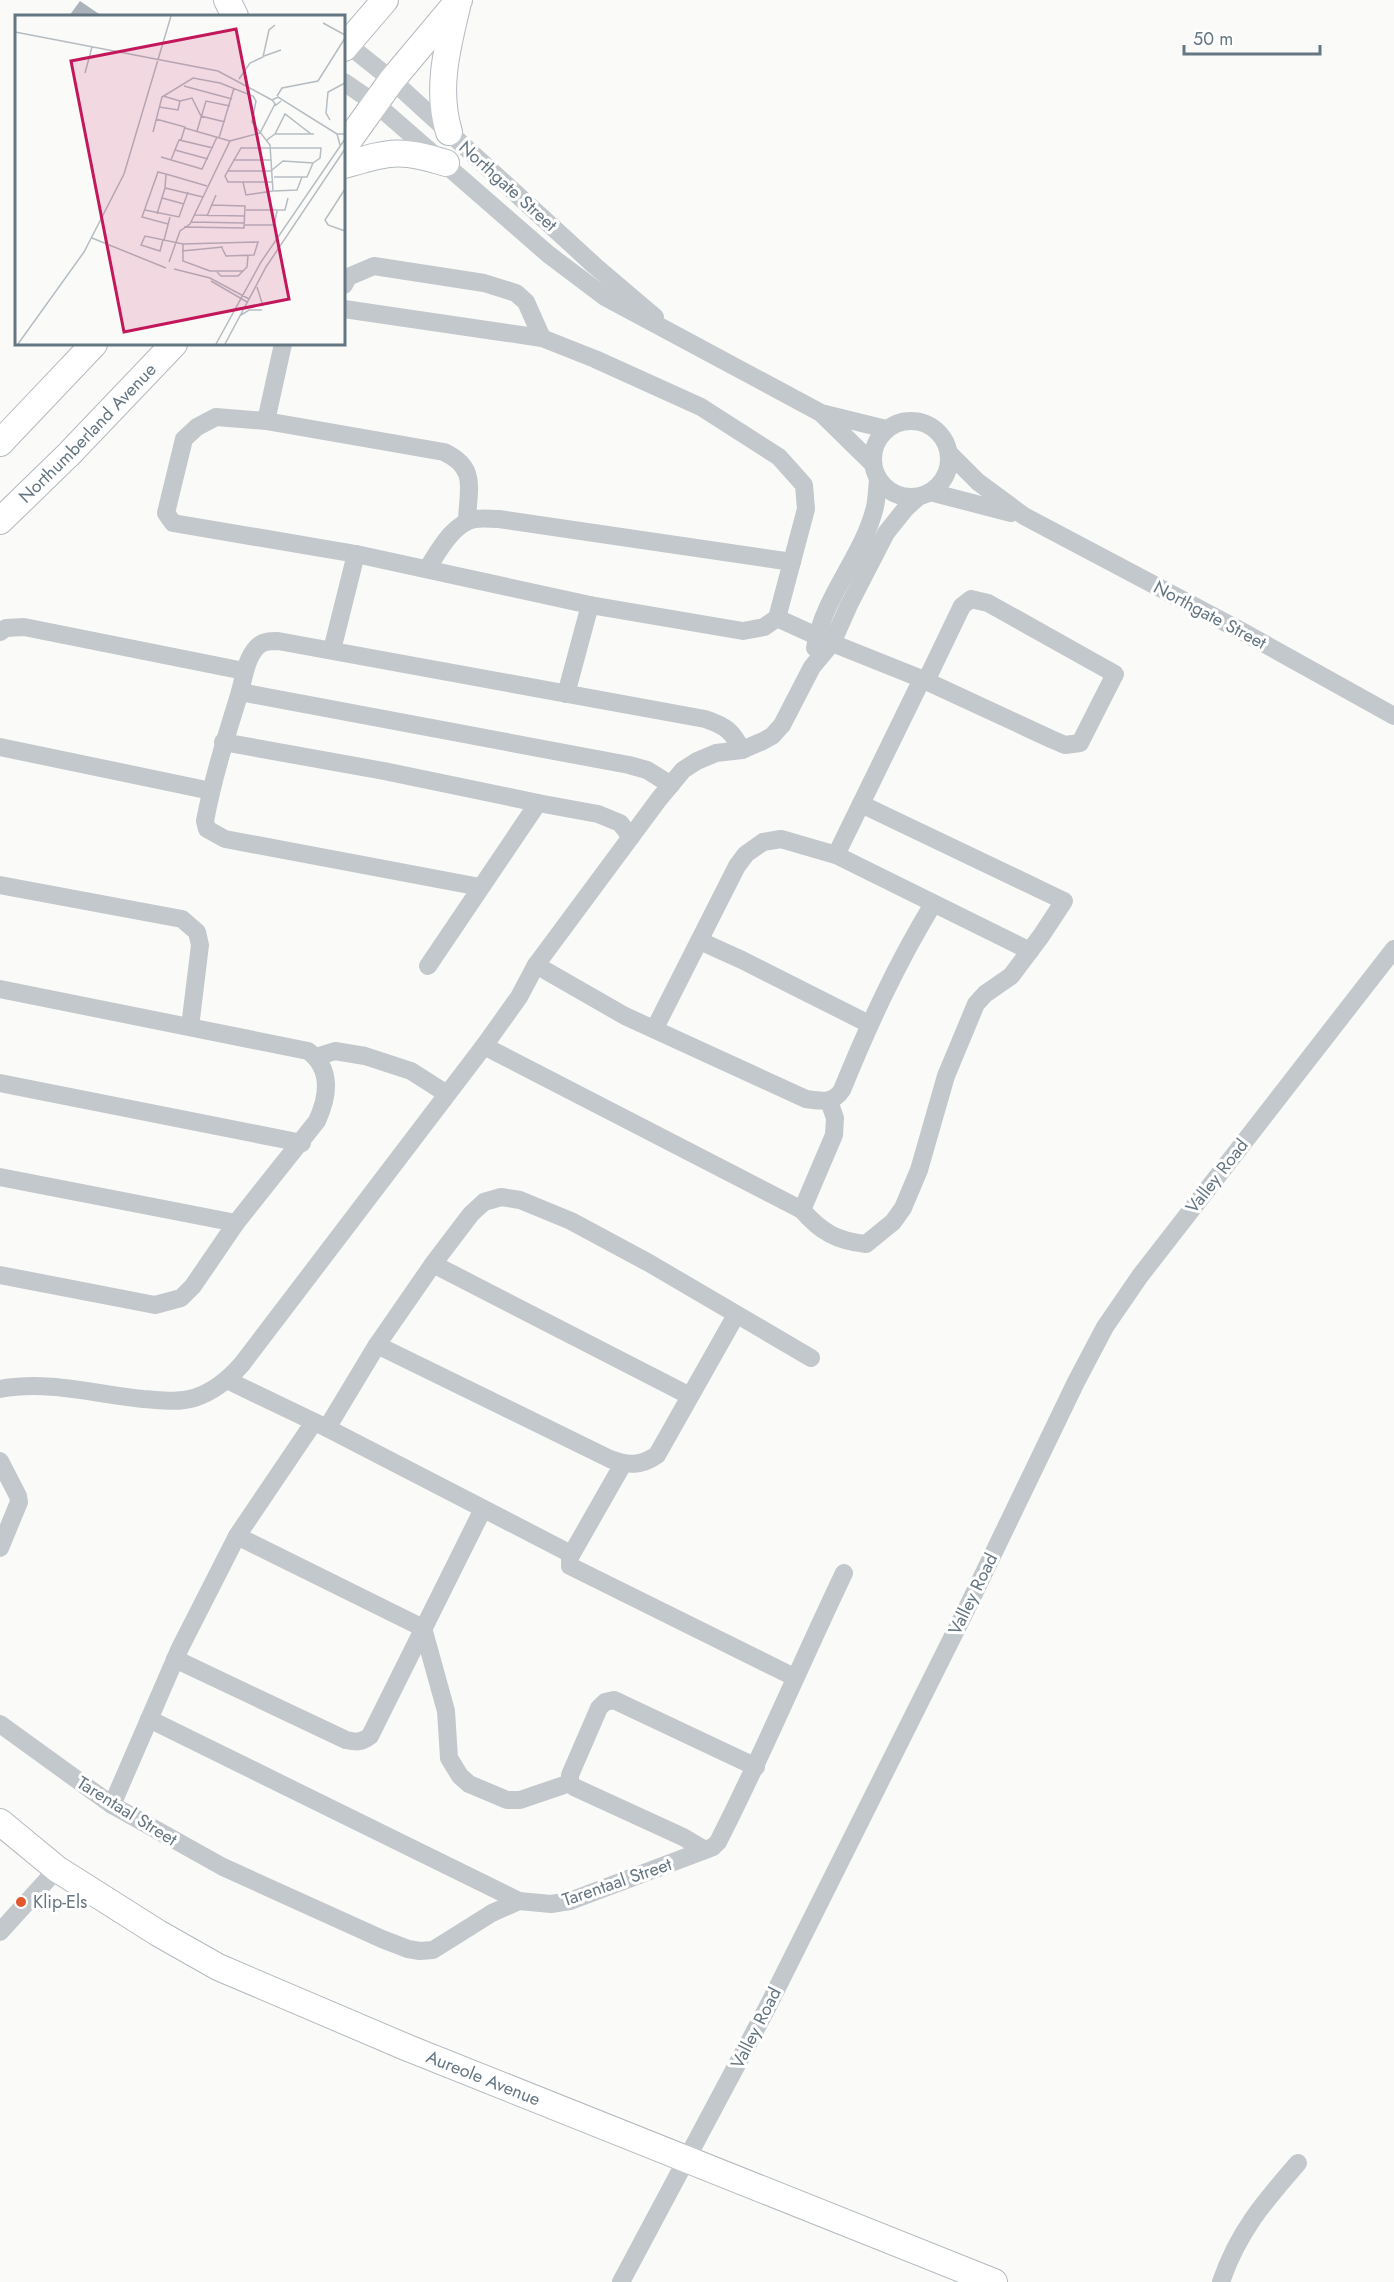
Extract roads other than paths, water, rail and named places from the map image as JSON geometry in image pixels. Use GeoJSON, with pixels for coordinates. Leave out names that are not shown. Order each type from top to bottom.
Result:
{"type":"FeatureCollection","features":[{"type":"Feature","properties":{"kind":"street"},"geometry":{"type":"LineString","coordinates":[[227,0],[234,15]]}},
{"type":"Feature","properties":{"kind":"street"},"geometry":{"type":"LineString","coordinates":[[345,46],[385,0]]}},
{"type":"Feature","properties":{"kind":"street"},"geometry":{"type":"LineString","coordinates":[[345,146],[392,80],[459,0]]}},
{"type":"Feature","properties":{"kind":"street"},"geometry":{"type":"LineString","coordinates":[[449,132],[443,104],[443,80],[445,54],[459,0]]}},
{"type":"Feature","properties":{"kind":"street","name":"Northgate Street"},"geometry":{"type":"LineString","coordinates":[[345,46],[392,80],[595,266],[669,330]]}},
{"type":"Feature","properties":{"kind":"street","name":"Northgate Street"},"geometry":{"type":"LineString","coordinates":[[345,83],[375,103],[548,254],[632,314],[669,330],[821,413],[886,429]]}},
{"type":"Feature","properties":{"kind":"street"},"geometry":{"type":"LineString","coordinates":[[345,165],[399,152],[418,154],[446,163]]}},
{"type":"Feature","properties":{"kind":"street"},"geometry":{"type":"LineString","coordinates":[[345,283],[348,277],[374,266],[484,283],[516,293],[526,302],[542,338]]}},
{"type":"Feature","properties":{"kind":"street"},"geometry":{"type":"LineString","coordinates":[[345,309],[542,338],[595,359],[701,407],[779,457],[797,475],[804,485],[805,492],[806,509],[777,618],[764,627],[743,631],[590,605],[356,554],[173,523],[166,513],[184,439],[196,427],[216,417],[266,421],[444,452],[460,459],[468,473],[467,521]]}},
{"type":"Feature","properties":{"kind":"street"},"geometry":{"type":"LineString","coordinates":[[0,443],[93,345]]}},
{"type":"Feature","properties":{"kind":"street","name":"Northumberland Avenue"},"geometry":{"type":"LineString","coordinates":[[0,521],[69,454],[173,345]]}},
{"type":"Feature","properties":{"kind":"street"},"geometry":{"type":"LineString","coordinates":[[266,421],[283,345]]}},
{"type":"Feature","properties":{"kind":"street","name":"Northgate Street"},"geometry":{"type":"LineString","coordinates":[[821,413],[875,471]]}},
{"type":"Feature","properties":{"kind":"street"},"geometry":{"type":"LineString","coordinates":[[0,1389],[49,1385],[175,1402],[195,1398],[228,1380],[484,1046],[519,997],[536,965],[630,837],[683,770],[716,753],[742,750],[772,736],[782,725],[870,543],[875,506],[875,444],[886,429],[897,423],[910,420],[922,422],[942,436],[949,453],[947,473],[940,484],[924,495],[870,543]]}},
{"type":"Feature","properties":{"kind":"street","name":"Northgate Street"},"geometry":{"type":"LineString","coordinates":[[949,453],[978,482],[1024,516],[1245,633],[1394,716]]}},
{"type":"Feature","properties":{"kind":"street"},"geometry":{"type":"LineString","coordinates":[[875,471],[883,486],[893,494],[906,497],[924,495]]}},
{"type":"Feature","properties":{"kind":"street","name":"Northgate Street"},"geometry":{"type":"LineString","coordinates":[[924,495],[1024,516]]}},
{"type":"Feature","properties":{"kind":"street"},"geometry":{"type":"LineString","coordinates":[[427,569],[442,545],[467,521],[476,519],[499,519],[792,562]]}},
{"type":"Feature","properties":{"kind":"street"},"geometry":{"type":"LineString","coordinates":[[332,650],[356,554]]}},
{"type":"Feature","properties":{"kind":"street"},"geometry":{"type":"LineString","coordinates":[[777,618],[824,640],[924,680],[1058,742],[1074,745],[1080,743],[1115,674],[988,603],[971,599],[962,606],[924,680],[861,804],[836,855]]}},
{"type":"Feature","properties":{"kind":"street"},"geometry":{"type":"LineString","coordinates":[[566,694],[590,605]]}},
{"type":"Feature","properties":{"kind":"street"},"geometry":{"type":"LineString","coordinates":[[0,632],[6,628],[24,627],[244,671]]}},
{"type":"Feature","properties":{"kind":"street"},"geometry":{"type":"LineString","coordinates":[[480,887],[225,839],[207,829],[205,822],[223,742],[240,692],[244,671],[255,649],[263,642],[278,641],[714,722],[733,733],[742,750]]}},
{"type":"Feature","properties":{"kind":"street"},"geometry":{"type":"LineString","coordinates":[[240,692],[629,765],[646,770],[671,785]]}},
{"type":"Feature","properties":{"kind":"street"},"geometry":{"type":"LineString","coordinates":[[223,742],[384,771],[611,818],[620,823],[630,837]]}},
{"type":"Feature","properties":{"kind":"street"},"geometry":{"type":"LineString","coordinates":[[0,747],[211,791]]}},
{"type":"Feature","properties":{"kind":"street"},"geometry":{"type":"LineString","coordinates":[[428,966],[538,803]]}},
{"type":"Feature","properties":{"kind":"street"},"geometry":{"type":"LineString","coordinates":[[484,1046],[802,1210],[814,1224],[831,1235],[846,1242],[866,1244],[893,1222],[903,1208],[919,1170],[945,1076],[970,1015],[985,994],[1011,976],[1064,901],[861,804]]}},
{"type":"Feature","properties":{"kind":"street"},"geometry":{"type":"LineString","coordinates":[[655,1029],[737,866],[746,854],[763,842],[781,839],[836,855],[1030,951]]}},
{"type":"Feature","properties":{"kind":"street"},"geometry":{"type":"LineString","coordinates":[[0,885],[182,919],[197,932],[200,945],[190,1027]]}},
{"type":"Feature","properties":{"kind":"street"},"geometry":{"type":"LineString","coordinates":[[536,965],[625,1016],[806,1099],[829,1101],[838,1097],[842,1090],[868,1024],[903,954],[933,904]]}},
{"type":"Feature","properties":{"kind":"street"},"geometry":{"type":"LineString","coordinates":[[700,941],[868,1024]]}},
{"type":"Feature","properties":{"kind":"street","name":"Valley Road"},"geometry":{"type":"LineString","coordinates":[[621,2282],[770,2001],[967,1608],[1046,1441],[1105,1327],[1152,1259],[1394,949]]}},
{"type":"Feature","properties":{"kind":"street"},"geometry":{"type":"LineString","coordinates":[[0,988],[308,1051],[316,1057],[328,1087],[317,1121],[302,1143],[236,1223],[193,1286],[181,1298],[155,1305],[0,1275]]}},
{"type":"Feature","properties":{"kind":"street"},"geometry":{"type":"LineString","coordinates":[[316,1057],[335,1051],[365,1056],[411,1071],[447,1094]]}},
{"type":"Feature","properties":{"kind":"street"},"geometry":{"type":"LineString","coordinates":[[0,1083],[302,1143]]}},
{"type":"Feature","properties":{"kind":"street"},"geometry":{"type":"LineString","coordinates":[[802,1210],[834,1135],[835,1118],[829,1101]]}},
{"type":"Feature","properties":{"kind":"street"},"geometry":{"type":"LineString","coordinates":[[0,1177],[236,1223]]}},
{"type":"Feature","properties":{"kind":"street"},"geometry":{"type":"LineString","coordinates":[[112,1805],[175,1659],[237,1536],[320,1425],[433,1264],[471,1214],[484,1202],[501,1197],[520,1200],[580,1226],[811,1358]]}},
{"type":"Feature","properties":{"kind":"street"},"geometry":{"type":"LineString","coordinates":[[433,1264],[690,1396]]}},
{"type":"Feature","properties":{"kind":"street"},"geometry":{"type":"LineString","coordinates":[[377,1345],[623,1464],[639,1464],[657,1455],[736,1315]]}},
{"type":"Feature","properties":{"kind":"street"},"geometry":{"type":"LineString","coordinates":[[228,1380],[571,1554]]}},
{"type":"Feature","properties":{"kind":"street"},"geometry":{"type":"LineString","coordinates":[[0,1461],[19,1502],[0,1548]]}},
{"type":"Feature","properties":{"kind":"street"},"geometry":{"type":"LineString","coordinates":[[623,1464],[571,1554],[570,1566],[794,1677]]}},
{"type":"Feature","properties":{"kind":"street"},"geometry":{"type":"LineString","coordinates":[[175,1659],[346,1740],[364,1741],[370,1736],[483,1509]]}},
{"type":"Feature","properties":{"kind":"street"},"geometry":{"type":"LineString","coordinates":[[237,1536],[423,1628],[446,1711],[449,1758],[460,1776],[469,1784],[507,1800],[520,1800],[570,1783]]}},
{"type":"Feature","properties":{"kind":"street","name":"Tarentaal Street"},"geometry":{"type":"LineString","coordinates":[[0,1725],[112,1805],[223,1867],[348,1925],[408,1949],[433,1950],[492,1913],[519,1901],[551,1904],[570,1901],[713,1847],[718,1842],[756,1767],[794,1677],[844,1574]]}},
{"type":"Feature","properties":{"kind":"street"},"geometry":{"type":"LineString","coordinates":[[705,1850],[683,1837],[573,1787],[570,1783],[570,1775],[599,1708],[605,1701],[614,1700],[756,1767]]}},
{"type":"Feature","properties":{"kind":"street"},"geometry":{"type":"LineString","coordinates":[[149,1719],[519,1901]]}},
{"type":"Feature","properties":{"kind":"street","name":"Aureole Avenue"},"geometry":{"type":"LineString","coordinates":[[0,1822],[57,1869],[158,1933],[218,1967],[408,2048],[994,2282]]}},
{"type":"Feature","properties":{"kind":"street"},"geometry":{"type":"LineString","coordinates":[[0,1932],[57,1869]]}},
{"type":"Feature","properties":{"kind":"street"},"geometry":{"type":"LineString","coordinates":[[1221,2282],[1234,2247],[1246,2226],[1298,2163]]}},
{"type":"Feature","properties":{"kind":"place","name":"Klip-Els"},"geometry":{"type":"Point","coordinates":[21,1902]}}]}
